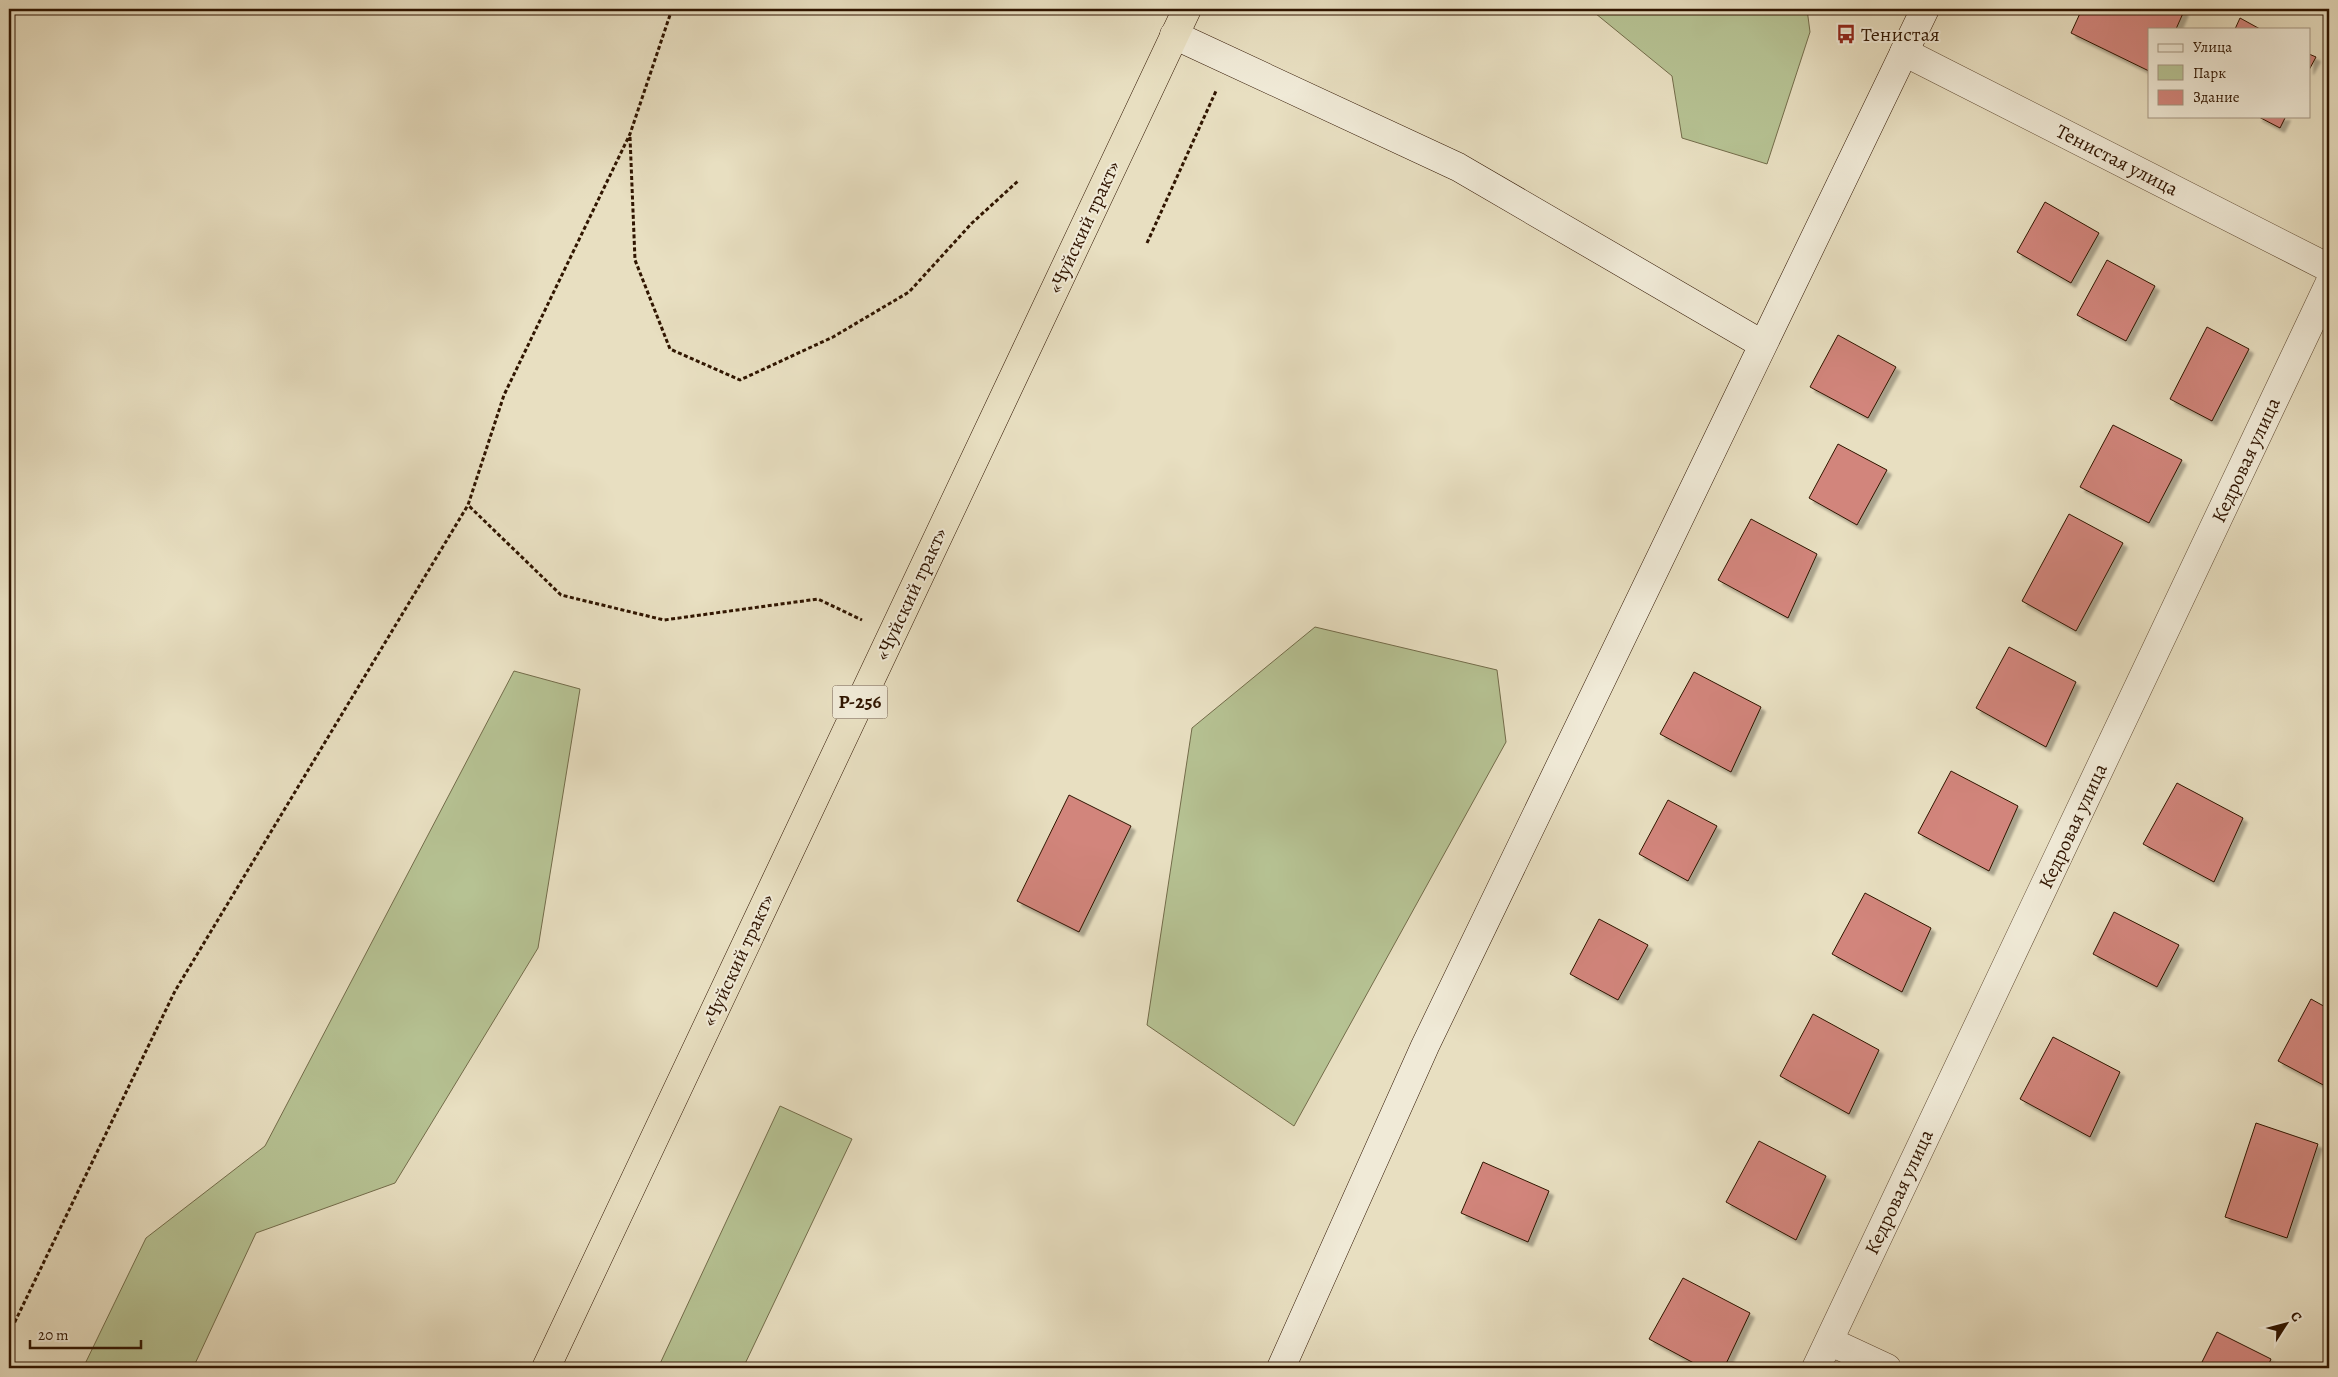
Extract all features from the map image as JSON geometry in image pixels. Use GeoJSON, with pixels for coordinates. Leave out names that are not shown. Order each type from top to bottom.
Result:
{"type":"FeatureCollection","features":[{"type":"Feature","properties":{"kind":"highway","name":"«Чуйский тракт»"},"geometry":{"type":"LineString","coordinates":[[546,1368],[1187,9]]}},
{"type":"Feature","properties":{"kind":"street"},"geometry":{"type":"LineString","coordinates":[[1280,1368],[1426,1046],[1762,344],[1925,9]]}},
{"type":"Feature","properties":{"kind":"street"},"geometry":{"type":"LineString","coordinates":[[1174,35],[1458,167],[1762,344]]}},
{"type":"Feature","properties":{"kind":"street","name":"Тенистая улица"},"geometry":{"type":"LineString","coordinates":[[1904,52],[2329,268]]}},
{"type":"Feature","properties":{"kind":"street","name":"Кедровая улица"},"geometry":{"type":"LineString","coordinates":[[1816,1368],[2329,284]]}},
{"type":"Feature","properties":{"kind":"street"},"geometry":{"type":"LineString","coordinates":[[1829,1341],[1887,1368]]}},
{"type":"Feature","properties":{"kind":"path"},"geometry":{"type":"LineString","coordinates":[[9,1334],[175,990],[468,505],[504,395],[630,134],[672,9]]}},
{"type":"Feature","properties":{"kind":"path"},"geometry":{"type":"LineString","coordinates":[[1147,243],[1230,61]]}},
{"type":"Feature","properties":{"kind":"path"},"geometry":{"type":"LineString","coordinates":[[630,134],[635,260],[670,349],[740,380],[833,337],[909,292],[972,223],[1018,182]]}},
{"type":"Feature","properties":{"kind":"path"},"geometry":{"type":"LineString","coordinates":[[468,505],[561,594],[664,620],[818,599],[892,635]]}},
{"type":"Feature","properties":{"kind":"green space"},"geometry":{"type":"Polygon","coordinates":[[[1590,9],[1807,9],[1810,32],[1767,164],[1682,138],[1672,76],[1590,9]]]}},
{"type":"Feature","properties":{"kind":"green space"},"geometry":{"type":"Polygon","coordinates":[[[1315,627],[1497,670],[1506,742],[1294,1126],[1147,1025],[1192,728],[1315,627]]]}},
{"type":"Feature","properties":{"kind":"green space"},"geometry":{"type":"Polygon","coordinates":[[[514,671],[580,689],[538,948],[395,1183],[256,1233],[193,1368],[83,1368],[146,1238],[265,1146],[514,671]]]}},
{"type":"Feature","properties":{"kind":"green space"},"geometry":{"type":"Polygon","coordinates":[[[780,1106],[852,1139],[743,1368],[658,1368],[780,1106]]]}},
{"type":"Feature","properties":{"kind":"building"},"geometry":{"type":"Polygon","coordinates":[[[2082,9],[2181,9],[2184,11],[2176,28],[2148,28],[2148,71],[2071,33],[2082,9]]]}},
{"type":"Feature","properties":{"kind":"building"},"geometry":{"type":"Polygon","coordinates":[[[2240,18],[2258,28],[2235,28],[2240,18]]]}},
{"type":"Feature","properties":{"kind":"building"},"geometry":{"type":"Polygon","coordinates":[[[2310,54],[2316,57],[2310,68],[2310,54]]]}},
{"type":"Feature","properties":{"kind":"building"},"geometry":{"type":"Polygon","coordinates":[[[2261,118],[2285,118],[2280,128],[2261,118]]]}},
{"type":"Feature","properties":{"kind":"building"},"geometry":{"type":"Polygon","coordinates":[[[2045,202],[2099,233],[2071,283],[2017,252],[2045,202]]]}},
{"type":"Feature","properties":{"kind":"building"},"geometry":{"type":"Polygon","coordinates":[[[2107,260],[2155,286],[2126,341],[2077,315],[2107,260]]]}},
{"type":"Feature","properties":{"kind":"building"},"geometry":{"type":"Polygon","coordinates":[[[2207,327],[2249,349],[2212,421],[2170,399],[2207,327]]]}},
{"type":"Feature","properties":{"kind":"building"},"geometry":{"type":"Polygon","coordinates":[[[1838,335],[1896,367],[1868,418],[1810,387],[1838,335]]]}},
{"type":"Feature","properties":{"kind":"building"},"geometry":{"type":"Polygon","coordinates":[[[2113,425],[2182,460],[2149,523],[2080,487],[2113,425]]]}},
{"type":"Feature","properties":{"kind":"building"},"geometry":{"type":"Polygon","coordinates":[[[1838,444],[1887,470],[1857,525],[1809,498],[1838,444]]]}},
{"type":"Feature","properties":{"kind":"building"},"geometry":{"type":"Polygon","coordinates":[[[2069,514],[2123,543],[2076,631],[2022,601],[2069,514]]]}},
{"type":"Feature","properties":{"kind":"building"},"geometry":{"type":"Polygon","coordinates":[[[1751,519],[1817,554],[1788,618],[1718,580],[1751,519]]]}},
{"type":"Feature","properties":{"kind":"building"},"geometry":{"type":"Polygon","coordinates":[[[2009,647],[2076,682],[2046,747],[1976,708],[2009,647]]]}},
{"type":"Feature","properties":{"kind":"building"},"geometry":{"type":"Polygon","coordinates":[[[1694,672],[1761,707],[1731,772],[1660,734],[1694,672]]]}},
{"type":"Feature","properties":{"kind":"building"},"geometry":{"type":"Polygon","coordinates":[[[1951,771],[2018,806],[1989,871],[1918,833],[1951,771]]]}},
{"type":"Feature","properties":{"kind":"building"},"geometry":{"type":"Polygon","coordinates":[[[2177,783],[2243,818],[2214,882],[2143,844],[2177,783]]]}},
{"type":"Feature","properties":{"kind":"building"},"geometry":{"type":"Polygon","coordinates":[[[1069,795],[1131,826],[1079,932],[1017,901],[1069,795]]]}},
{"type":"Feature","properties":{"kind":"building"},"geometry":{"type":"Polygon","coordinates":[[[1668,800],[1717,826],[1688,881],[1639,854],[1668,800]]]}},
{"type":"Feature","properties":{"kind":"building"},"geometry":{"type":"Polygon","coordinates":[[[1865,893],[1931,928],[1902,992],[1832,954],[1865,893]]]}},
{"type":"Feature","properties":{"kind":"building"},"geometry":{"type":"Polygon","coordinates":[[[2114,912],[2179,945],[2157,987],[2093,954],[2114,912]]]}},
{"type":"Feature","properties":{"kind":"building"},"geometry":{"type":"Polygon","coordinates":[[[1599,919],[1648,945],[1618,1000],[1570,974],[1599,919]]]}},
{"type":"Feature","properties":{"kind":"building"},"geometry":{"type":"Polygon","coordinates":[[[2311,999],[2329,1009],[2329,1088],[2278,1061],[2311,999]]]}},
{"type":"Feature","properties":{"kind":"building"},"geometry":{"type":"Polygon","coordinates":[[[1813,1014],[1879,1050],[1849,1114],[1780,1076],[1813,1014]]]}},
{"type":"Feature","properties":{"kind":"building"},"geometry":{"type":"Polygon","coordinates":[[[2053,1037],[2120,1072],[2090,1137],[2020,1099],[2053,1037]]]}},
{"type":"Feature","properties":{"kind":"building"},"geometry":{"type":"Polygon","coordinates":[[[2256,1123],[2318,1144],[2287,1238],[2225,1217],[2256,1123]]]}},
{"type":"Feature","properties":{"kind":"building"},"geometry":{"type":"Polygon","coordinates":[[[1759,1141],[1826,1176],[1796,1240],[1726,1202],[1759,1141]]]}},
{"type":"Feature","properties":{"kind":"building"},"geometry":{"type":"Polygon","coordinates":[[[1483,1162],[1549,1191],[1528,1242],[1461,1213],[1483,1162]]]}},
{"type":"Feature","properties":{"kind":"building"},"geometry":{"type":"Polygon","coordinates":[[[1683,1278],[1750,1313],[1724,1368],[1703,1368],[1649,1339],[1683,1278]]]}},
{"type":"Feature","properties":{"kind":"building"},"geometry":{"type":"Polygon","coordinates":[[[2217,1332],[2271,1359],[2267,1368],[2199,1368],[2217,1332]]]}},
{"type":"Feature","properties":{"kind":"place","name":"Тенистая"},"geometry":{"type":"Point","coordinates":[1846,34]}}]}
